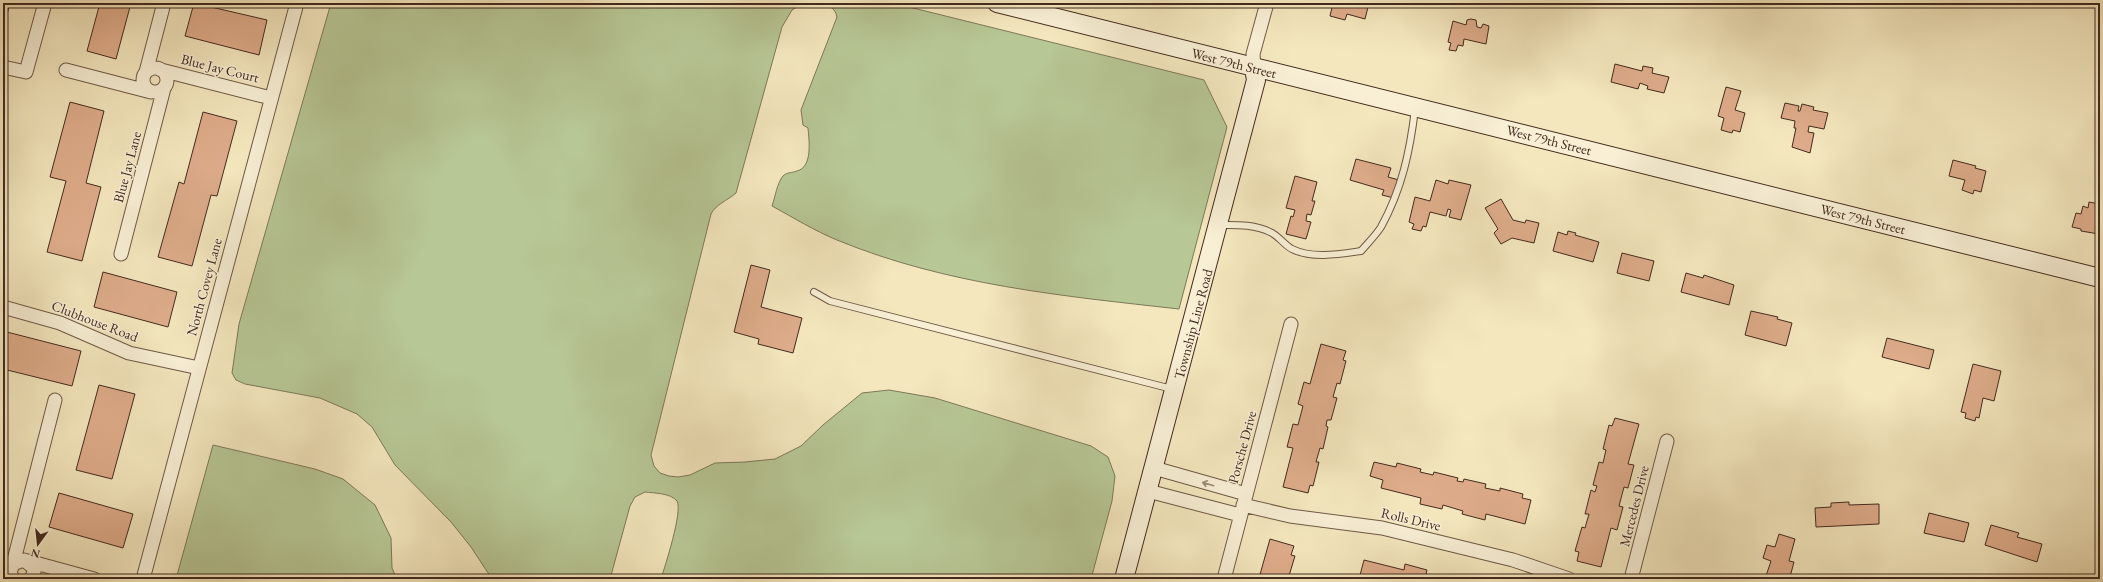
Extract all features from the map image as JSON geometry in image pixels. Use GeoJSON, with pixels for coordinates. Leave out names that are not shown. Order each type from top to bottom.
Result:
{"type":"FeatureCollection","features":[{"type":"Feature","properties":{"kind":"main road","name":"West 79th Street"},"geometry":{"type":"LineString","coordinates":[[997,3],[2100,278]]}},
{"type":"Feature","properties":{"kind":"main road","name":"Township Line Road"},"geometry":{"type":"LineString","coordinates":[[1124,579],[1256,80],[1254,68]]}},
{"type":"Feature","properties":{"kind":"street"},"geometry":{"type":"LineString","coordinates":[[3,66],[26,72],[45,3]]}},
{"type":"Feature","properties":{"kind":"street"},"geometry":{"type":"LineString","coordinates":[[151,92],[143,83],[164,3]]}},
{"type":"Feature","properties":{"kind":"street","name":"North Covey Lane"},"geometry":{"type":"LineString","coordinates":[[143,579],[297,3]]}},
{"type":"Feature","properties":{"kind":"street"},"geometry":{"type":"LineString","coordinates":[[1254,68],[1253,54],[1267,3]]}},
{"type":"Feature","properties":{"kind":"street"},"geometry":{"type":"LineString","coordinates":[[146,72],[153,68],[161,70]]}},
{"type":"Feature","properties":{"kind":"street"},"geometry":{"type":"LineString","coordinates":[[66,70],[151,92],[159,92],[164,88]]}},
{"type":"Feature","properties":{"kind":"street","name":"Blue Jay Court"},"geometry":{"type":"LineString","coordinates":[[161,70],[271,98]]}},
{"type":"Feature","properties":{"kind":"street","name":"Blue Jay Lane"},"geometry":{"type":"LineString","coordinates":[[120,254],[167,78],[161,70]]}},
{"type":"Feature","properties":{"kind":"street","name":"Clubhouse Road"},"geometry":{"type":"LineString","coordinates":[[3,307],[60,323],[129,352],[199,368]]}},
{"type":"Feature","properties":{"kind":"street","name":"Porsche Drive"},"geometry":{"type":"LineString","coordinates":[[1224,579],[1291,324]]}},
{"type":"Feature","properties":{"kind":"street"},"geometry":{"type":"LineString","coordinates":[[13,579],[10,572],[55,400]]}},
{"type":"Feature","properties":{"kind":"street","name":"Mercedes Drive"},"geometry":{"type":"LineString","coordinates":[[1631,579],[1667,441]]}},
{"type":"Feature","properties":{"kind":"street","name":"Rolls Drive"},"geometry":{"type":"LineString","coordinates":[[1154,468],[1243,505]]}},
{"type":"Feature","properties":{"kind":"street","name":"Rolls Drive"},"geometry":{"type":"LineString","coordinates":[[1148,491],[1243,505],[1290,516],[1382,528],[1513,560],[1570,579]]}},
{"type":"Feature","properties":{"kind":"street"},"geometry":{"type":"LineString","coordinates":[[13,564],[20,560],[94,579]]}},
{"type":"Feature","properties":{"kind":"street"},"geometry":{"type":"LineString","coordinates":[[28,562],[33,569],[32,579]]}},
{"type":"Feature","properties":{"kind":"lane"},"geometry":{"type":"LineString","coordinates":[[1218,225],[1249,226],[1271,232],[1292,249],[1311,254],[1338,254],[1361,251],[1380,228],[1396,196],[1409,152],[1415,107]]}},
{"type":"Feature","properties":{"kind":"lane"},"geometry":{"type":"LineString","coordinates":[[814,292],[830,301],[1175,390]]}},
{"type":"Feature","properties":{"kind":"green space"},"geometry":{"type":"Polygon","coordinates":[[[331,3],[803,3],[792,10],[782,27],[736,193],[719,205],[711,214],[651,455],[654,466],[660,473],[678,477],[690,475],[715,463],[775,459],[801,446],[823,425],[862,393],[889,390],[935,398],[1091,446],[1108,457],[1115,476],[1112,501],[1091,579],[661,579],[676,527],[678,516],[677,501],[671,496],[645,492],[635,497],[630,506],[610,579],[492,579],[471,547],[451,522],[395,465],[372,427],[357,414],[320,398],[245,384],[236,380],[232,373],[239,324],[331,3]]]}},
{"type":"Feature","properties":{"kind":"green space"},"geometry":{"type":"Polygon","coordinates":[[[819,3],[893,3],[1204,80],[1227,127],[1179,309],[1049,293],[963,278],[920,268],[837,240],[772,206],[778,186],[783,176],[802,168],[808,159],[808,128],[803,125],[801,110],[837,17],[835,11],[831,7],[819,3]]]}},
{"type":"Feature","properties":{"kind":"green space"},"geometry":{"type":"Polygon","coordinates":[[[213,445],[315,469],[343,479],[375,505],[391,538],[392,568],[397,579],[176,579],[213,445]]]}},
{"type":"Feature","properties":{"kind":"building"},"geometry":{"type":"Polygon","coordinates":[[[3,3],[10,3],[3,30],[3,3]]]}},
{"type":"Feature","properties":{"kind":"building"},"geometry":{"type":"Polygon","coordinates":[[[100,3],[131,3],[116,59],[87,51],[100,3]]]}},
{"type":"Feature","properties":{"kind":"building"},"geometry":{"type":"Polygon","coordinates":[[[194,3],[267,20],[259,55],[185,36],[194,3]]]}},
{"type":"Feature","properties":{"kind":"building"},"geometry":{"type":"Polygon","coordinates":[[[1333,3],[1369,3],[1365,19],[1347,14],[1345,20],[1330,16],[1333,3]]]}},
{"type":"Feature","properties":{"kind":"building"},"geometry":{"type":"Polygon","coordinates":[[[1467,20],[1476,20],[1477,27],[1481,28],[1483,24],[1489,26],[1486,44],[1464,39],[1463,46],[1458,45],[1456,51],[1449,50],[1451,43],[1448,42],[1453,21],[1466,25],[1467,20]]]}},
{"type":"Feature","properties":{"kind":"building"},"geometry":{"type":"Polygon","coordinates":[[[1615,64],[1642,71],[1643,66],[1653,68],[1652,73],[1669,77],[1664,93],[1647,89],[1648,86],[1640,83],[1638,89],[1611,82],[1615,64]]]}},
{"type":"Feature","properties":{"kind":"building"},"geometry":{"type":"Polygon","coordinates":[[[1726,87],[1741,91],[1735,110],[1745,113],[1740,132],[1733,130],[1732,133],[1721,130],[1724,118],[1718,116],[1726,87]]]}},
{"type":"Feature","properties":{"kind":"building"},"geometry":{"type":"Polygon","coordinates":[[[70,102],[104,111],[86,183],[101,187],[82,261],[47,252],[66,181],[50,177],[70,102]]]}},
{"type":"Feature","properties":{"kind":"building"},"geometry":{"type":"Polygon","coordinates":[[[1785,103],[1799,106],[1798,111],[1800,111],[1802,104],[1814,107],[1813,110],[1828,113],[1824,129],[1809,126],[1808,132],[1814,133],[1810,153],[1792,147],[1796,128],[1794,128],[1795,121],[1781,118],[1785,103]]]}},
{"type":"Feature","properties":{"kind":"building"},"geometry":{"type":"Polygon","coordinates":[[[203,112],[237,121],[217,196],[211,195],[192,266],[158,257],[179,182],[184,184],[203,112]]]}},
{"type":"Feature","properties":{"kind":"building"},"geometry":{"type":"Polygon","coordinates":[[[1356,159],[1391,168],[1388,177],[1399,180],[1394,198],[1382,195],[1384,190],[1350,180],[1356,159]]]}},
{"type":"Feature","properties":{"kind":"building"},"geometry":{"type":"Polygon","coordinates":[[[1953,160],[1976,166],[1975,168],[1986,171],[1981,192],[1974,190],[1973,194],[1962,190],[1965,180],[1949,176],[1953,160]]]}},
{"type":"Feature","properties":{"kind":"building"},"geometry":{"type":"Polygon","coordinates":[[[1295,176],[1317,182],[1312,201],[1315,201],[1311,215],[1307,214],[1306,221],[1311,222],[1306,239],[1286,234],[1291,216],[1293,217],[1295,210],[1286,208],[1295,176]]]}},
{"type":"Feature","properties":{"kind":"building"},"geometry":{"type":"Polygon","coordinates":[[[1436,180],[1448,184],[1449,180],[1471,185],[1461,220],[1449,217],[1451,210],[1448,209],[1446,216],[1430,212],[1426,227],[1423,226],[1421,231],[1412,229],[1414,224],[1409,222],[1415,197],[1430,201],[1436,180]]]}},
{"type":"Feature","properties":{"kind":"building"},"geometry":{"type":"Polygon","coordinates":[[[1501,199],[1513,220],[1525,223],[1526,220],[1539,223],[1534,243],[1512,238],[1501,244],[1494,233],[1498,229],[1485,208],[1501,199]]]}},
{"type":"Feature","properties":{"kind":"building"},"geometry":{"type":"Polygon","coordinates":[[[2089,202],[2099,204],[2097,212],[2100,213],[2099,234],[2081,231],[2081,229],[2072,227],[2076,213],[2081,214],[2083,206],[2088,208],[2089,202]]]}},
{"type":"Feature","properties":{"kind":"building"},"geometry":{"type":"Polygon","coordinates":[[[1568,231],[1576,233],[1575,235],[1599,242],[1593,262],[1553,251],[1558,232],[1567,235],[1568,231]]]}},
{"type":"Feature","properties":{"kind":"building"},"geometry":{"type":"Polygon","coordinates":[[[1622,253],[1654,261],[1649,281],[1617,273],[1622,253]]]}},
{"type":"Feature","properties":{"kind":"building"},"geometry":{"type":"Polygon","coordinates":[[[751,265],[770,270],[761,307],[802,318],[793,353],[758,344],[759,339],[734,332],[751,265]]]}},
{"type":"Feature","properties":{"kind":"building"},"geometry":{"type":"Polygon","coordinates":[[[103,272],[177,292],[168,327],[94,307],[103,272]]]}},
{"type":"Feature","properties":{"kind":"building"},"geometry":{"type":"Polygon","coordinates":[[[1686,273],[1703,278],[1704,275],[1734,285],[1729,305],[1681,292],[1686,273]]]}},
{"type":"Feature","properties":{"kind":"building"},"geometry":{"type":"Polygon","coordinates":[[[1751,311],[1778,317],[1777,319],[1792,323],[1786,346],[1745,335],[1751,311]]]}},
{"type":"Feature","properties":{"kind":"building"},"geometry":{"type":"Polygon","coordinates":[[[3,331],[81,351],[72,386],[3,369],[3,331]]]}},
{"type":"Feature","properties":{"kind":"building"},"geometry":{"type":"Polygon","coordinates":[[[1887,338],[1934,350],[1929,369],[1882,357],[1887,338]]]}},
{"type":"Feature","properties":{"kind":"building"},"geometry":{"type":"Polygon","coordinates":[[[1321,344],[1346,351],[1343,360],[1346,361],[1340,384],[1337,383],[1333,397],[1337,398],[1331,420],[1327,420],[1326,426],[1328,427],[1323,449],[1320,448],[1316,462],[1319,462],[1313,486],[1310,485],[1308,493],[1283,487],[1293,448],[1287,447],[1293,424],[1298,425],[1303,406],[1298,404],[1304,382],[1310,384],[1321,344]]]}},
{"type":"Feature","properties":{"kind":"building"},"geometry":{"type":"Polygon","coordinates":[[[1973,364],[2001,371],[1994,401],[1983,398],[1979,418],[1976,417],[1975,421],[1965,418],[1966,413],[1961,412],[1973,364]]]}},
{"type":"Feature","properties":{"kind":"building"},"geometry":{"type":"Polygon","coordinates":[[[99,385],[135,394],[112,479],[76,470],[99,385]]]}},
{"type":"Feature","properties":{"kind":"building"},"geometry":{"type":"Polygon","coordinates":[[[1615,418],[1639,424],[1628,464],[1634,465],[1628,488],[1624,487],[1619,506],[1623,507],[1617,530],[1611,528],[1601,567],[1577,561],[1579,552],[1575,551],[1582,527],[1585,528],[1589,514],[1585,514],[1591,490],[1595,492],[1597,486],[1593,485],[1599,462],[1603,463],[1606,450],[1603,449],[1609,425],[1612,426],[1615,418]]]}},
{"type":"Feature","properties":{"kind":"building"},"geometry":{"type":"Polygon","coordinates":[[[1374,462],[1396,467],[1397,463],[1421,469],[1420,472],[1433,475],[1434,472],[1458,478],[1457,481],[1463,482],[1464,479],[1486,484],[1485,488],[1500,491],[1500,488],[1523,494],[1522,498],[1531,500],[1525,524],[1486,514],[1485,520],[1462,514],[1463,511],[1443,505],[1442,509],[1420,504],[1421,498],[1381,488],[1383,480],[1370,476],[1374,462]]]}},
{"type":"Feature","properties":{"kind":"building"},"geometry":{"type":"Polygon","coordinates":[[[59,493],[133,514],[123,548],[49,527],[59,493]]]}},
{"type":"Feature","properties":{"kind":"building"},"geometry":{"type":"Polygon","coordinates":[[[1849,502],[1849,505],[1879,504],[1879,524],[1816,527],[1815,508],[1831,507],[1831,503],[1849,502]]]}},
{"type":"Feature","properties":{"kind":"building"},"geometry":{"type":"Polygon","coordinates":[[[1929,513],[1969,523],[1964,542],[1924,533],[1929,513]]]}},
{"type":"Feature","properties":{"kind":"building"},"geometry":{"type":"Polygon","coordinates":[[[1991,525],[2019,533],[2017,537],[2042,544],[2037,562],[1985,545],[1991,525]]]}},
{"type":"Feature","properties":{"kind":"building"},"geometry":{"type":"Polygon","coordinates":[[[1779,534],[1795,539],[1789,561],[1794,562],[1790,577],[1765,579],[1771,561],[1763,558],[1767,545],[1775,547],[1779,534]]]}},
{"type":"Feature","properties":{"kind":"building"},"geometry":{"type":"Polygon","coordinates":[[[1270,539],[1294,546],[1291,555],[1295,556],[1288,579],[1252,579],[1252,576],[1259,578],[1270,539]]]}},
{"type":"Feature","properties":{"kind":"building"},"geometry":{"type":"Polygon","coordinates":[[[1364,560],[1404,570],[1405,564],[1427,570],[1426,574],[1447,579],[1359,579],[1364,560]]]}},
{"type":"Feature","properties":{"kind":"building"},"geometry":{"type":"Polygon","coordinates":[[[1448,575],[1463,579],[1447,579],[1448,575]]]}}]}
